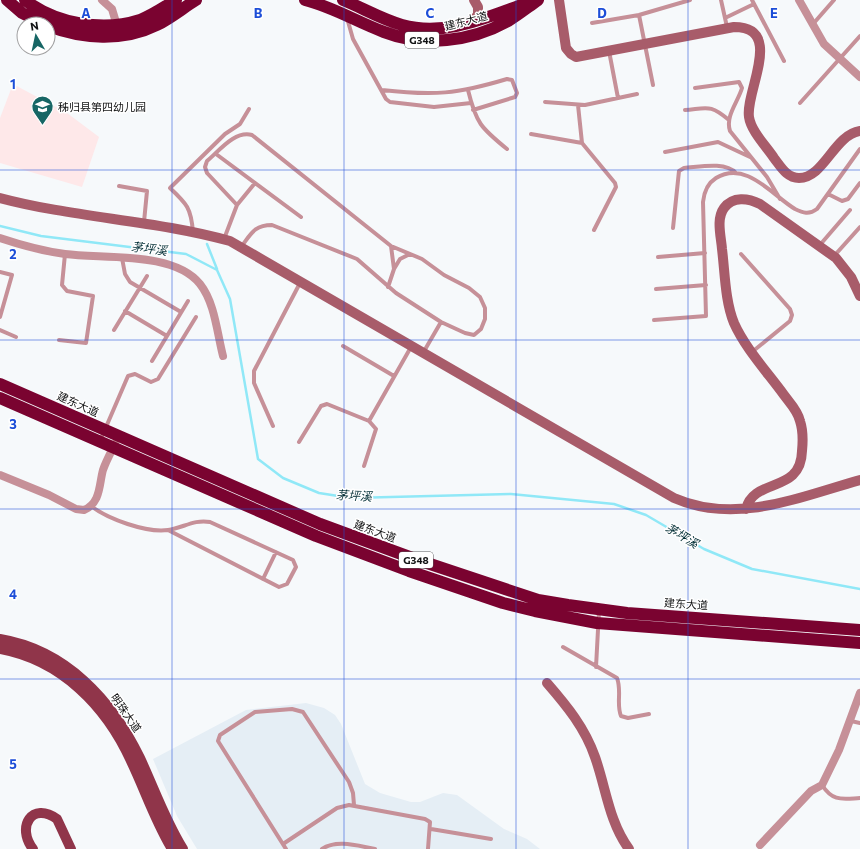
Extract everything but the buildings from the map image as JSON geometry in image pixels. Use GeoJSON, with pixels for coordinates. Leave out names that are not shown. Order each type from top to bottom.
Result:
{"type":"FeatureCollection","features":[{"type":"Feature","properties":{"kind":"highway"},"geometry":{"type":"LineString","coordinates":[[7,0],[22,13],[28,16]]}},
{"type":"Feature","properties":{"kind":"highway"},"geometry":{"type":"LineString","coordinates":[[25,0],[50,14],[72,21],[118,30],[150,16],[176,0]]}},
{"type":"Feature","properties":{"kind":"highway"},"geometry":{"type":"LineString","coordinates":[[56,28],[81,35],[118,30],[145,30],[157,25],[196,0]]}},
{"type":"Feature","properties":{"kind":"highway","name":"建东大道"},"geometry":{"type":"LineString","coordinates":[[305,0],[399,37],[435,41],[454,39],[490,29],[508,21],[537,0]]}},
{"type":"Feature","properties":{"kind":"highway","name":"建东大道"},"geometry":{"type":"LineString","coordinates":[[345,1],[387,20],[419,28],[435,29],[469,23],[537,0]]}},
{"type":"Feature","properties":{"kind":"highway","name":"建东大道"},"geometry":{"type":"LineString","coordinates":[[0,384],[320,524],[367,542],[538,600],[599,610],[860,630]]}},
{"type":"Feature","properties":{"kind":"highway","name":"G348"},"geometry":{"type":"LineString","coordinates":[[0,398],[316,536],[409,572],[522,608],[598,623],[860,643]]}},
{"type":"Feature","properties":{"kind":"main road","name":"明珠大道"},"geometry":{"type":"LineString","coordinates":[[0,639],[29,646],[54,658],[77,674],[97,692],[114,713],[128,735],[167,820],[183,849]]}},
{"type":"Feature","properties":{"kind":"main road","name":"明珠大道"},"geometry":{"type":"LineString","coordinates":[[0,649],[27,656],[50,667],[71,681],[98,707],[126,750],[172,849]]}},
{"type":"Feature","properties":{"kind":"main road"},"geometry":{"type":"LineString","coordinates":[[33,849],[26,837],[25,827],[32,815],[42,813],[57,819],[71,849]]}},
{"type":"Feature","properties":{"kind":"street"},"geometry":{"type":"LineString","coordinates":[[102,0],[112,10],[118,30]]}},
{"type":"Feature","properties":{"kind":"street"},"geometry":{"type":"LineString","coordinates":[[469,23],[478,15],[478,7],[474,0]]}},
{"type":"Feature","properties":{"kind":"street"},"geometry":{"type":"LineString","coordinates":[[558,0],[566,45],[571,54],[582,57],[645,44],[726,23],[748,30],[754,34],[759,42],[760,58],[749,105],[749,116],[753,127],[786,173],[794,178],[808,176],[816,171],[846,136],[860,131]]}},
{"type":"Feature","properties":{"kind":"street"},"geometry":{"type":"LineString","coordinates":[[799,0],[824,44],[860,76]]}},
{"type":"Feature","properties":{"kind":"street"},"geometry":{"type":"LineString","coordinates":[[0,198],[57,211],[193,232],[224,240],[241,247],[674,498],[701,508],[716,510],[746,509],[774,504],[860,480]]}},
{"type":"Feature","properties":{"kind":"street"},"geometry":{"type":"LineString","coordinates":[[746,509],[751,498],[757,493],[786,481],[794,475],[799,467],[802,452],[802,431],[799,416],[738,331],[729,305],[719,226],[721,212],[731,202],[746,199],[753,201],[833,256],[851,277],[860,296]]}},
{"type":"Feature","properties":{"kind":"street"},"geometry":{"type":"LineString","coordinates":[[0,238],[42,250],[65,254],[149,260],[169,265],[186,272],[201,285],[210,302],[223,356]]}},
{"type":"Feature","properties":{"kind":"street"},"geometry":{"type":"LineString","coordinates":[[0,475],[49,495],[76,509],[84,510],[91,506],[99,494],[101,477],[119,436]]}},
{"type":"Feature","properties":{"kind":"street"},"geometry":{"type":"LineString","coordinates":[[547,683],[576,716],[595,756],[619,836],[628,849]]}},
{"type":"Feature","properties":{"kind":"street"},"geometry":{"type":"LineString","coordinates":[[760,845],[811,791],[822,785],[851,721],[860,693]]}},
{"type":"Feature","properties":{"kind":"lane"},"geometry":{"type":"LineString","coordinates":[[592,23],[639,15],[690,0]]}},
{"type":"Feature","properties":{"kind":"lane"},"geometry":{"type":"LineString","coordinates":[[721,0],[726,23],[753,2],[784,61]]}},
{"type":"Feature","properties":{"kind":"lane"},"geometry":{"type":"LineString","coordinates":[[813,24],[834,0]]}},
{"type":"Feature","properties":{"kind":"lane"},"geometry":{"type":"LineString","coordinates":[[345,1],[348,27],[353,39],[386,99],[395,104],[434,107],[471,103]]}},
{"type":"Feature","properties":{"kind":"lane"},"geometry":{"type":"LineString","coordinates":[[639,15],[653,85]]}},
{"type":"Feature","properties":{"kind":"lane"},"geometry":{"type":"LineString","coordinates":[[800,103],[860,36]]}},
{"type":"Feature","properties":{"kind":"lane"},"geometry":{"type":"LineString","coordinates":[[609,51],[618,98]]}},
{"type":"Feature","properties":{"kind":"lane"},"geometry":{"type":"LineString","coordinates":[[382,90],[429,95],[468,90],[507,79],[512,80],[517,93],[515,97],[473,110]]}},
{"type":"Feature","properties":{"kind":"lane"},"geometry":{"type":"LineString","coordinates":[[695,88],[739,82],[741,91],[729,120],[731,134],[767,177],[781,200]]}},
{"type":"Feature","properties":{"kind":"lane"},"geometry":{"type":"LineString","coordinates":[[468,90],[473,110],[482,128],[507,149]]}},
{"type":"Feature","properties":{"kind":"lane"},"geometry":{"type":"LineString","coordinates":[[545,102],[578,105],[637,94]]}},
{"type":"Feature","properties":{"kind":"lane"},"geometry":{"type":"LineString","coordinates":[[578,105],[582,143],[615,183],[616,187],[594,230]]}},
{"type":"Feature","properties":{"kind":"lane"},"geometry":{"type":"LineString","coordinates":[[685,110],[711,107],[716,109],[729,120]]}},
{"type":"Feature","properties":{"kind":"lane"},"geometry":{"type":"LineString","coordinates":[[193,232],[191,214],[187,204],[170,188],[225,134],[240,124],[249,109]]}},
{"type":"Feature","properties":{"kind":"lane"},"geometry":{"type":"LineString","coordinates":[[237,205],[207,173],[204,167],[207,161],[237,136],[245,133],[252,135],[391,246],[422,259],[444,275],[469,288],[480,297],[485,308],[485,319],[481,329],[474,335],[465,333],[441,322],[388,287],[357,259],[272,225],[261,225],[253,231],[241,247]]}},
{"type":"Feature","properties":{"kind":"lane"},"geometry":{"type":"LineString","coordinates":[[531,134],[582,143]]}},
{"type":"Feature","properties":{"kind":"lane"},"geometry":{"type":"LineString","coordinates":[[664,152],[718,142],[723,143],[740,154],[750,157]]}},
{"type":"Feature","properties":{"kind":"lane"},"geometry":{"type":"LineString","coordinates":[[654,320],[706,316],[703,206],[704,193],[714,180],[726,174],[736,173],[750,177],[795,210],[802,213],[811,213],[817,209],[860,149]]}},
{"type":"Feature","properties":{"kind":"lane"},"geometry":{"type":"LineString","coordinates":[[216,154],[301,217]]}},
{"type":"Feature","properties":{"kind":"lane"},"geometry":{"type":"LineString","coordinates":[[673,228],[679,171],[684,168],[723,166],[730,168],[736,173]]}},
{"type":"Feature","properties":{"kind":"lane"},"geometry":{"type":"LineString","coordinates":[[224,240],[237,205],[255,183]]}},
{"type":"Feature","properties":{"kind":"lane"},"geometry":{"type":"LineString","coordinates":[[828,194],[842,201],[848,199],[860,183]]}},
{"type":"Feature","properties":{"kind":"lane"},"geometry":{"type":"LineString","coordinates":[[119,186],[147,191],[144,225]]}},
{"type":"Feature","properties":{"kind":"lane"},"geometry":{"type":"LineString","coordinates":[[819,246],[850,210]]}},
{"type":"Feature","properties":{"kind":"lane"},"geometry":{"type":"LineString","coordinates":[[833,256],[860,227]]}},
{"type":"Feature","properties":{"kind":"lane"},"geometry":{"type":"LineString","coordinates":[[391,246],[394,270]]}},
{"type":"Feature","properties":{"kind":"lane"},"geometry":{"type":"LineString","coordinates":[[388,287],[400,259],[410,253]]}},
{"type":"Feature","properties":{"kind":"lane"},"geometry":{"type":"LineString","coordinates":[[658,257],[705,253]]}},
{"type":"Feature","properties":{"kind":"lane"},"geometry":{"type":"LineString","coordinates":[[59,340],[86,343],[93,296],[67,291],[62,285],[65,254]]}},
{"type":"Feature","properties":{"kind":"lane"},"geometry":{"type":"LineString","coordinates":[[741,254],[790,309],[792,315],[790,321],[752,352]]}},
{"type":"Feature","properties":{"kind":"lane"},"geometry":{"type":"LineString","coordinates":[[122,258],[126,278],[181,312]]}},
{"type":"Feature","properties":{"kind":"lane"},"geometry":{"type":"LineString","coordinates":[[0,272],[12,275],[0,317]]}},
{"type":"Feature","properties":{"kind":"lane"},"geometry":{"type":"LineString","coordinates":[[114,330],[148,276]]}},
{"type":"Feature","properties":{"kind":"lane"},"geometry":{"type":"LineString","coordinates":[[273,426],[254,383],[254,371],[301,282]]}},
{"type":"Feature","properties":{"kind":"lane"},"geometry":{"type":"LineString","coordinates":[[656,289],[706,285]]}},
{"type":"Feature","properties":{"kind":"lane"},"geometry":{"type":"LineString","coordinates":[[152,360],[188,301]]}},
{"type":"Feature","properties":{"kind":"lane"},"geometry":{"type":"LineString","coordinates":[[126,311],[167,336]]}},
{"type":"Feature","properties":{"kind":"lane"},"geometry":{"type":"LineString","coordinates":[[100,441],[128,376],[135,374],[151,382],[158,380],[196,317]]}},
{"type":"Feature","properties":{"kind":"lane"},"geometry":{"type":"LineString","coordinates":[[423,353],[441,322]]}},
{"type":"Feature","properties":{"kind":"lane"},"geometry":{"type":"LineString","coordinates":[[0,330],[16,337]]}},
{"type":"Feature","properties":{"kind":"lane"},"geometry":{"type":"LineString","coordinates":[[343,346],[394,376]]}},
{"type":"Feature","properties":{"kind":"lane"},"geometry":{"type":"LineString","coordinates":[[369,421],[412,346]]}},
{"type":"Feature","properties":{"kind":"lane"},"geometry":{"type":"LineString","coordinates":[[299,442],[321,406],[327,404],[369,421],[376,429],[364,466]]}},
{"type":"Feature","properties":{"kind":"lane"},"geometry":{"type":"LineString","coordinates":[[91,506],[102,514],[137,527],[153,530],[168,530],[196,521],[210,522],[293,560],[296,567],[284,587],[280,587],[168,530]]}},
{"type":"Feature","properties":{"kind":"lane"},"geometry":{"type":"LineString","coordinates":[[263,578],[276,552]]}},
{"type":"Feature","properties":{"kind":"lane"},"geometry":{"type":"LineString","coordinates":[[596,667],[599,610]]}},
{"type":"Feature","properties":{"kind":"lane"},"geometry":{"type":"LineString","coordinates":[[564,646],[596,667],[617,678],[620,686],[618,709],[621,716],[628,718],[649,714]]}},
{"type":"Feature","properties":{"kind":"lane"},"geometry":{"type":"LineString","coordinates":[[286,849],[218,741],[220,734],[252,713],[292,709],[303,712],[349,782],[353,793],[354,805]]}},
{"type":"Feature","properties":{"kind":"lane"},"geometry":{"type":"LineString","coordinates":[[851,721],[860,722]]}},
{"type":"Feature","properties":{"kind":"lane"},"geometry":{"type":"LineString","coordinates":[[822,785],[829,795],[841,799],[860,798]]}},
{"type":"Feature","properties":{"kind":"lane"},"geometry":{"type":"LineString","coordinates":[[283,844],[337,808],[354,805],[425,818],[430,822],[431,829],[428,849]]}},
{"type":"Feature","properties":{"kind":"lane"},"geometry":{"type":"LineString","coordinates":[[431,829],[491,839]]}},
{"type":"Feature","properties":{"kind":"lane"},"geometry":{"type":"LineString","coordinates":[[322,849],[334,843],[375,849]]}},
{"type":"Feature","properties":{"kind":"lane"},"geometry":{"type":"LineString","coordinates":[[333,849],[334,843]]}},
{"type":"Feature","properties":{"kind":"shaded area","name":"秭归县第四幼儿园"},"geometry":{"type":"Polygon","coordinates":[[[13,84],[67,113],[99,137],[82,187],[0,163],[0,118],[13,84]]]}},
{"type":"Feature","properties":{"kind":"shaded area"},"geometry":{"type":"Polygon","coordinates":[[[306,703],[324,708],[335,715],[341,724],[365,784],[380,793],[411,802],[420,802],[443,793],[457,795],[504,829],[527,839],[540,849],[197,849],[177,816],[153,759],[246,710],[306,703]]]}},
{"type":"Feature","properties":{"kind":"waterway","name":"茅坪溪"},"geometry":{"type":"LineString","coordinates":[[0,226],[41,236],[186,254],[217,270],[230,299],[258,459],[283,478],[319,493],[351,498],[511,494],[614,504],[646,515],[704,549],[752,569],[860,589]]}},
{"type":"Feature","properties":{"kind":"waterway"},"geometry":{"type":"LineString","coordinates":[[207,244],[217,269]]}},
{"type":"Feature","properties":{"kind":"place","name":"秭归县第四幼儿园"},"geometry":{"type":"Point","coordinates":[43,126]}}]}
